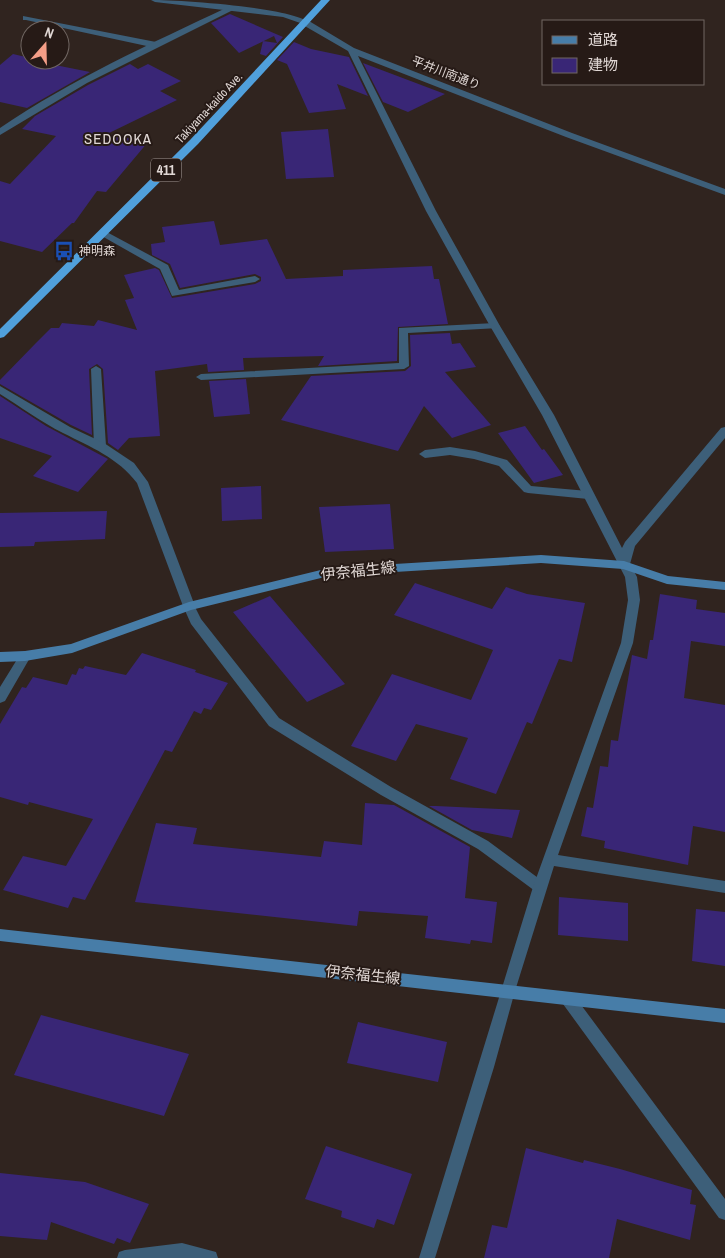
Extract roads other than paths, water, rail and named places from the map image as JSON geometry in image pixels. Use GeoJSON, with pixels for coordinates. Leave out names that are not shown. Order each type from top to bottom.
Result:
{"type":"FeatureCollection","features":[{"type":"Feature","properties":{"kind":"highway","name":"Takiyama-kaido Ave."},"geometry":{"type":"LineString","coordinates":[[0,335],[194,142],[326,0]]}},
{"type":"Feature","properties":{"kind":"main road","name":"伊奈福生線"},"geometry":{"type":"LineString","coordinates":[[0,657],[25,656],[72,648],[189,606],[329,572],[541,559],[624,565],[667,580],[725,586]]}},
{"type":"Feature","properties":{"kind":"main road","name":"伊奈福生線"},"geometry":{"type":"LineString","coordinates":[[0,934],[725,1016]]}},
{"type":"Feature","properties":{"kind":"street","name":"平井川南通り"},"geometry":{"type":"LineString","coordinates":[[155,0],[284,15],[306,23],[351,50],[725,192]]}},
{"type":"Feature","properties":{"kind":"street"},"geometry":{"type":"LineString","coordinates":[[0,132],[55,95],[231,9]]}},
{"type":"Feature","properties":{"kind":"street"},"geometry":{"type":"LineString","coordinates":[[26,18],[156,45]]}},
{"type":"Feature","properties":{"kind":"street"},"geometry":{"type":"LineString","coordinates":[[351,50],[432,211],[495,326],[548,414],[631,578],[634,600],[627,643],[540,887],[427,1258]]}},
{"type":"Feature","properties":{"kind":"street"},"geometry":{"type":"LineString","coordinates":[[103,233],[164,267],[176,294],[255,279]]}},
{"type":"Feature","properties":{"kind":"street"},"geometry":{"type":"LineString","coordinates":[[201,377],[404,366],[403,330],[495,326]]}},
{"type":"Feature","properties":{"kind":"street"},"geometry":{"type":"LineString","coordinates":[[96,369],[100,446]]}},
{"type":"Feature","properties":{"kind":"street"},"geometry":{"type":"LineString","coordinates":[[0,389],[66,430],[100,446],[130,466],[142,482],[195,621],[274,722],[386,791],[483,845],[540,887]]}},
{"type":"Feature","properties":{"kind":"street"},"geometry":{"type":"LineString","coordinates":[[624,565],[629,545],[725,431]]}},
{"type":"Feature","properties":{"kind":"street"},"geometry":{"type":"LineString","coordinates":[[425,454],[450,451],[475,455],[502,463],[528,489],[588,495]]}},
{"type":"Feature","properties":{"kind":"street"},"geometry":{"type":"LineString","coordinates":[[0,698],[25,656]]}},
{"type":"Feature","properties":{"kind":"street"},"geometry":{"type":"LineString","coordinates":[[551,860],[725,887]]}},
{"type":"Feature","properties":{"kind":"street"},"geometry":{"type":"LineString","coordinates":[[568,999],[725,1212]]}},
{"type":"Feature","properties":{"kind":"street"},"geometry":{"type":"LineString","coordinates":[[126,1258],[182,1251],[210,1258]]}},
{"type":"Feature","properties":{"kind":"place","name":"神明森"},"geometry":{"type":"Point","coordinates":[64,251]}},
{"type":"Feature","properties":{"kind":"district","name":"SEDOOKA"},"geometry":{"type":"Point","coordinates":[118,139]}}]}
